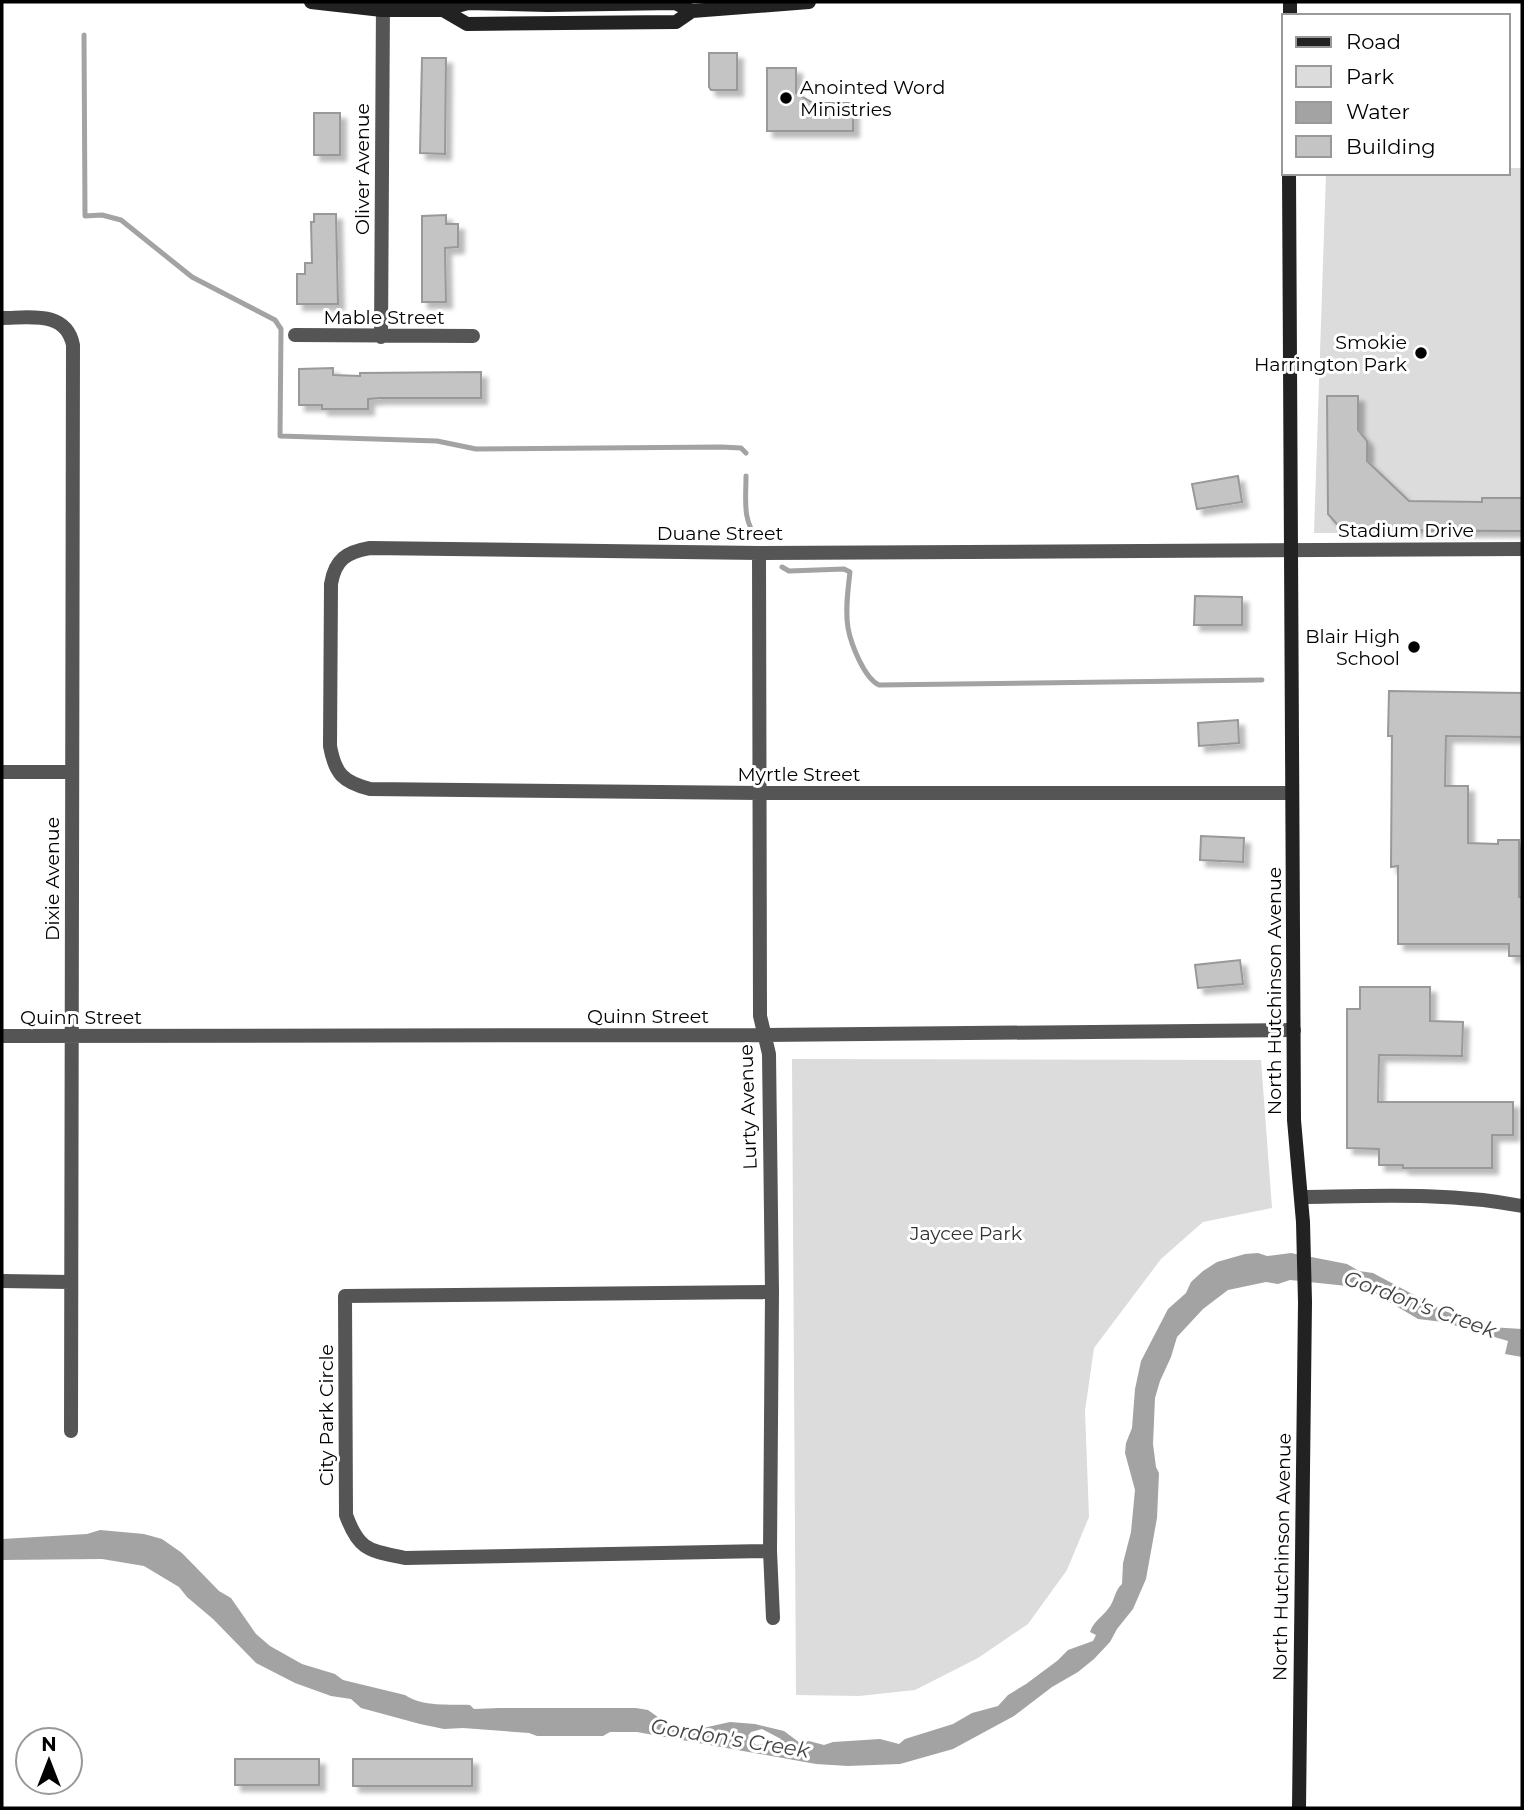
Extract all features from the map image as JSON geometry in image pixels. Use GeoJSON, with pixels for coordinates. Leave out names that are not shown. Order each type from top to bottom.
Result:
{"type":"FeatureCollection","features":[{"type":"Feature","properties":{"kind":"main road"},"geometry":{"type":"LineString","coordinates":[[311,2],[443,10],[468,2],[548,5],[675,2],[692,11]]}},
{"type":"Feature","properties":{"kind":"main road"},"geometry":{"type":"LineString","coordinates":[[443,10],[467,24],[676,22],[692,11],[808,2]]}},
{"type":"Feature","properties":{"kind":"main road","name":"North Hutchinson Avenue"},"geometry":{"type":"LineString","coordinates":[[1289,175],[1294,1120],[1303,1222],[1305,1302],[1299,1808]]}},
{"type":"Feature","properties":{"kind":"street","name":"Oliver Avenue"},"geometry":{"type":"LineString","coordinates":[[381,337],[383,6]]}},
{"type":"Feature","properties":{"kind":"street","name":"Dixie Avenue"},"geometry":{"type":"LineString","coordinates":[[2,318],[49,318],[59,321],[66,328],[73,345],[71,1431]]}},
{"type":"Feature","properties":{"kind":"street","name":"Mable Street"},"geometry":{"type":"LineString","coordinates":[[295,335],[473,336]]}},
{"type":"Feature","properties":{"kind":"street","name":"Duane Street"},"geometry":{"type":"LineString","coordinates":[[330,746],[331,584],[334,569],[354,551],[370,548],[759,554],[1290,550]]}},
{"type":"Feature","properties":{"kind":"street","name":"Stadium Drive"},"geometry":{"type":"LineString","coordinates":[[1290,550],[1522,549]]}},
{"type":"Feature","properties":{"kind":"street","name":"Lurty Avenue"},"geometry":{"type":"LineString","coordinates":[[759,554],[761,1016],[769,1054],[772,1292],[770,1551],[773,1618]]}},
{"type":"Feature","properties":{"kind":"street","name":"Myrtle Street"},"geometry":{"type":"LineString","coordinates":[[330,746],[332,761],[340,774],[352,784],[370,789],[760,793],[1292,793]]}},
{"type":"Feature","properties":{"kind":"street"},"geometry":{"type":"LineString","coordinates":[[2,772],[72,772]]}},
{"type":"Feature","properties":{"kind":"street","name":"Quinn Street"},"geometry":{"type":"LineString","coordinates":[[2,1036],[765,1035],[1294,1030]]}},
{"type":"Feature","properties":{"kind":"street"},"geometry":{"type":"LineString","coordinates":[[1301,1197],[1435,1196],[1485,1199],[1522,1206]]}},
{"type":"Feature","properties":{"kind":"street"},"geometry":{"type":"LineString","coordinates":[[2,1281],[70,1282]]}},
{"type":"Feature","properties":{"kind":"street","name":"City Park Circle"},"geometry":{"type":"LineString","coordinates":[[770,1551],[405,1558],[371,1550],[354,1536],[346,1515],[345,1296],[772,1292]]}},
{"type":"Feature","properties":{"kind":"green space","name":"Smokie Harrington Park"},"geometry":{"type":"Polygon","coordinates":[[[1510,168],[1522,168],[1522,532],[1314,533],[1326,175],[1510,175],[1510,168]]]}},
{"type":"Feature","properties":{"kind":"green space","name":"Jaycee Park"},"geometry":{"type":"Polygon","coordinates":[[[792,1059],[1261,1060],[1272,1208],[1203,1222],[1161,1259],[1094,1348],[1085,1411],[1089,1517],[1067,1570],[1028,1624],[978,1658],[915,1690],[859,1696],[796,1695],[792,1059]]]}},
{"type":"Feature","properties":{"kind":"water","name":"Gordon's Creek"},"geometry":{"type":"Polygon","coordinates":[[[1258,1253],[1267,1256],[1291,1253],[1347,1264],[1359,1271],[1373,1273],[1442,1310],[1490,1327],[1522,1329],[1522,1357],[1505,1354],[1508,1341],[1443,1322],[1418,1319],[1376,1294],[1347,1286],[1290,1280],[1228,1290],[1203,1309],[1177,1337],[1160,1381],[1155,1398],[1153,1444],[1159,1473],[1157,1518],[1146,1579],[1133,1609],[1110,1642],[1094,1659],[1014,1716],[953,1749],[900,1764],[816,1764],[637,1732],[610,1732],[603,1736],[537,1736],[529,1733],[463,1728],[444,1729],[420,1724],[361,1708],[351,1699],[331,1696],[295,1683],[256,1663],[179,1587],[144,1566],[102,1559],[2,1560],[2,1539],[87,1534],[100,1530],[144,1534],[162,1539],[182,1553],[219,1591],[231,1598],[256,1634],[270,1646],[302,1664],[335,1674],[343,1680],[420,1701],[470,1705],[474,1709],[636,1708],[648,1710],[669,1725],[703,1728],[730,1722],[755,1724],[784,1731],[800,1743],[809,1741],[824,1745],[880,1739],[899,1744],[905,1739],[953,1724],[972,1713],[998,1706],[1008,1695],[1057,1661],[1068,1650],[1093,1641],[1096,1635],[1090,1632],[1091,1628],[1110,1606],[1122,1584],[1123,1563],[1131,1532],[1135,1490],[1125,1453],[1132,1428],[1135,1389],[1141,1361],[1168,1309],[1186,1293],[1191,1282],[1217,1262],[1258,1253]],[[762,1729],[751,1732],[748,1736],[756,1745],[775,1743],[781,1739],[762,1729]]]}},
{"type":"Feature","properties":{"kind":"building"},"geometry":{"type":"Polygon","coordinates":[[[709,53],[737,53],[737,90],[711,90],[709,53]]]}},
{"type":"Feature","properties":{"kind":"building"},"geometry":{"type":"Polygon","coordinates":[[[422,58],[446,58],[445,154],[420,153],[422,58]]]}},
{"type":"Feature","properties":{"kind":"building","name":"Anointed Word Ministries"},"geometry":{"type":"Polygon","coordinates":[[[767,68],[796,68],[796,93],[813,103],[853,103],[853,131],[767,131],[767,68]]]}},
{"type":"Feature","properties":{"kind":"building"},"geometry":{"type":"Polygon","coordinates":[[[314,113],[340,113],[340,155],[314,155],[314,113]]]}},
{"type":"Feature","properties":{"kind":"building"},"geometry":{"type":"Polygon","coordinates":[[[314,214],[336,214],[338,304],[297,304],[297,274],[305,274],[305,263],[312,263],[311,222],[314,222],[314,214]]]}},
{"type":"Feature","properties":{"kind":"building"},"geometry":{"type":"Polygon","coordinates":[[[446,215],[446,224],[458,224],[458,247],[445,248],[446,302],[422,302],[422,216],[446,215]]]}},
{"type":"Feature","properties":{"kind":"building"},"geometry":{"type":"Polygon","coordinates":[[[333,368],[333,375],[360,376],[360,373],[481,372],[481,398],[368,399],[368,409],[322,409],[322,405],[299,405],[299,369],[333,368]]]}},
{"type":"Feature","properties":{"kind":"building"},"geometry":{"type":"Polygon","coordinates":[[[1327,396],[1358,396],[1358,430],[1367,441],[1367,461],[1409,501],[1482,502],[1482,498],[1522,498],[1522,531],[1355,530],[1349,525],[1343,531],[1328,514],[1327,396]]]}},
{"type":"Feature","properties":{"kind":"building"},"geometry":{"type":"Polygon","coordinates":[[[1238,476],[1242,502],[1197,509],[1192,484],[1238,476]]]}},
{"type":"Feature","properties":{"kind":"building"},"geometry":{"type":"Polygon","coordinates":[[[1195,596],[1242,597],[1242,625],[1194,625],[1195,596]]]}},
{"type":"Feature","properties":{"kind":"building"},"geometry":{"type":"Polygon","coordinates":[[[1389,691],[1522,693],[1522,737],[1446,736],[1445,786],[1468,786],[1468,843],[1498,844],[1498,840],[1519,840],[1522,956],[1509,956],[1509,944],[1398,944],[1398,866],[1391,867],[1392,736],[1388,736],[1389,691]]]}},
{"type":"Feature","properties":{"kind":"building"},"geometry":{"type":"Polygon","coordinates":[[[1238,720],[1239,743],[1199,746],[1198,723],[1238,720]]]}},
{"type":"Feature","properties":{"kind":"building"},"geometry":{"type":"Polygon","coordinates":[[[1201,836],[1244,838],[1243,862],[1200,860],[1201,836]]]}},
{"type":"Feature","properties":{"kind":"building"},"geometry":{"type":"Polygon","coordinates":[[[1240,960],[1243,984],[1198,988],[1195,965],[1240,960]]]}},
{"type":"Feature","properties":{"kind":"building"},"geometry":{"type":"Polygon","coordinates":[[[1360,987],[1430,987],[1430,1021],[1463,1022],[1462,1056],[1379,1055],[1378,1102],[1513,1102],[1513,1135],[1492,1135],[1492,1168],[1403,1168],[1403,1165],[1379,1165],[1379,1149],[1347,1148],[1347,1009],[1360,1009],[1360,987]]]}},
{"type":"Feature","properties":{"kind":"building"},"geometry":{"type":"Polygon","coordinates":[[[235,1759],[319,1759],[319,1785],[235,1785],[235,1759]]]}},
{"type":"Feature","properties":{"kind":"building"},"geometry":{"type":"Polygon","coordinates":[[[353,1759],[472,1759],[472,1786],[353,1786],[353,1759]]]}},
{"type":"Feature","properties":{"kind":"waterway"},"geometry":{"type":"LineString","coordinates":[[84,35],[85,216],[102,215],[121,220],[192,277],[275,320],[281,329],[280,436],[437,441],[476,449],[721,447],[741,448],[746,453]]}},
{"type":"Feature","properties":{"kind":"waterway"},"geometry":{"type":"LineString","coordinates":[[746,476],[747,518],[758,540]]}},
{"type":"Feature","properties":{"kind":"waterway"},"geometry":{"type":"LineString","coordinates":[[782,567],[789,571],[844,569],[850,572],[847,607],[850,635],[863,668],[879,685],[1262,680]]}},
{"type":"Feature","properties":{"kind":"place","name":"Anointed Word Ministries"},"geometry":{"type":"Point","coordinates":[786,98]}},
{"type":"Feature","properties":{"kind":"place","name":"Smokie Harrington Park"},"geometry":{"type":"Point","coordinates":[1421,353]}},
{"type":"Feature","properties":{"kind":"place","name":"Blair High School"},"geometry":{"type":"Point","coordinates":[1414,647]}}]}
